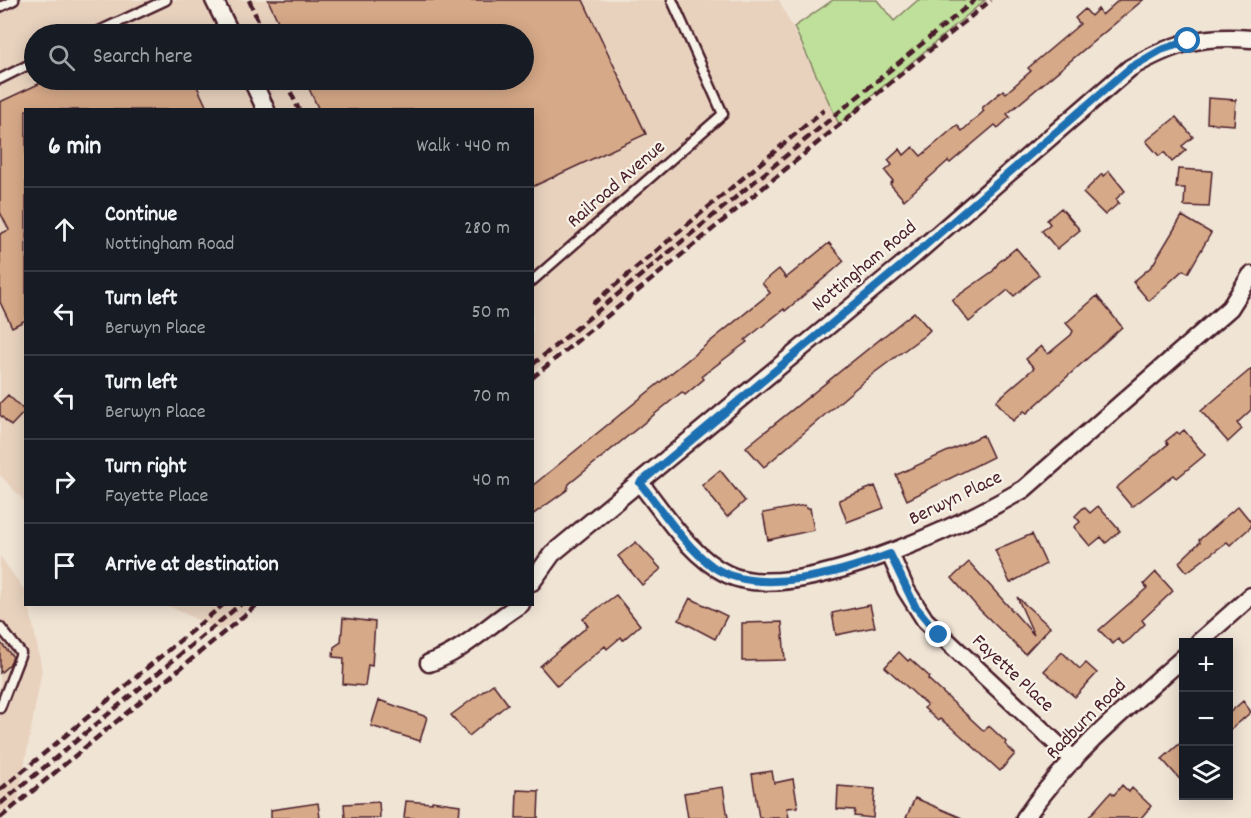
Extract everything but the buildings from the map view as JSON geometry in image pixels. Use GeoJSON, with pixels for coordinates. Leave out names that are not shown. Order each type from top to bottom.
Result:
{"type":"FeatureCollection","features":[{"type":"Feature","properties":{"kind":"street"},"geometry":{"type":"LineString","coordinates":[[214,0],[226,24]]}},
{"type":"Feature","properties":{"kind":"street","name":"Nottingham Road"},"geometry":{"type":"LineString","coordinates":[[534,579],[552,554],[913,256],[1130,68],[1161,50],[1188,41],[1210,38],[1251,39]]}},
{"type":"Feature","properties":{"kind":"street"},"geometry":{"type":"LineString","coordinates":[[257,90],[265,108]]}},
{"type":"Feature","properties":{"kind":"street","name":"Berwyn Place"},"geometry":{"type":"LineString","coordinates":[[640,483],[701,557],[730,576],[749,581],[787,580],[849,567],[890,554],[1001,503],[1031,484],[1230,308],[1251,275]]}},
{"type":"Feature","properties":{"kind":"street","name":"Fayette Place"},"geometry":{"type":"LineString","coordinates":[[890,554],[915,606],[939,635],[1074,760]]}},
{"type":"Feature","properties":{"kind":"street"},"geometry":{"type":"LineString","coordinates":[[1204,638],[1251,596]]}},
{"type":"Feature","properties":{"kind":"street"},"geometry":{"type":"LineString","coordinates":[[429,663],[450,656],[466,646],[518,606]]}},
{"type":"Feature","properties":{"kind":"street","name":"Radburn Road"},"geometry":{"type":"LineString","coordinates":[[1025,818],[1074,760],[1179,662]]}},
{"type":"Feature","properties":{"kind":"lane"},"geometry":{"type":"LineString","coordinates":[[0,7],[14,0]]}},
{"type":"Feature","properties":{"kind":"lane"},"geometry":{"type":"LineString","coordinates":[[114,24],[166,0]]}},
{"type":"Feature","properties":{"kind":"lane","name":"Railroad Avenue"},"geometry":{"type":"LineString","coordinates":[[534,279],[723,114],[672,0]]}},
{"type":"Feature","properties":{"kind":"lane"},"geometry":{"type":"LineString","coordinates":[[0,79],[24,67]]}},
{"type":"Feature","properties":{"kind":"lane"},"geometry":{"type":"LineString","coordinates":[[0,627],[21,653],[0,708]]}},
{"type":"Feature","properties":{"kind":"shaded area"},"geometry":{"type":"Polygon","coordinates":[[[0,0],[779,0],[839,124],[534,371],[534,108],[24,108],[24,501],[0,475],[0,0]]]}},
{"type":"Feature","properties":{"kind":"shaded area"},"geometry":{"type":"Polygon","coordinates":[[[0,556],[24,590],[24,606],[29,606],[42,670],[18,800],[0,815],[0,556]]]}},
{"type":"Feature","properties":{"kind":"shaded area"},"geometry":{"type":"Polygon","coordinates":[[[169,606],[252,606],[220,631],[169,606]]]}},
{"type":"Feature","properties":{"kind":"green space"},"geometry":{"type":"Polygon","coordinates":[[[833,0],[877,0],[894,21],[918,0],[985,0],[839,124],[794,27],[833,0]]]}},
{"type":"Feature","properties":{"kind":"railway"},"geometry":{"type":"LineString","coordinates":[[249,0],[260,24]]}},
{"type":"Feature","properties":{"kind":"railway"},"geometry":{"type":"LineString","coordinates":[[534,363],[975,0]]}},
{"type":"Feature","properties":{"kind":"railway"},"geometry":{"type":"LineString","coordinates":[[534,376],[991,0]]}},
{"type":"Feature","properties":{"kind":"railway"},"geometry":{"type":"LineString","coordinates":[[290,90],[298,108]]}},
{"type":"Feature","properties":{"kind":"railway"},"geometry":{"type":"LineString","coordinates":[[593,304],[824,110]]}},
{"type":"Feature","properties":{"kind":"railway"},"geometry":{"type":"LineString","coordinates":[[0,790],[222,606]]}},
{"type":"Feature","properties":{"kind":"railway"},"geometry":{"type":"LineString","coordinates":[[0,804],[239,606]]}},
{"type":"Feature","properties":{"kind":"railway"},"geometry":{"type":"LineString","coordinates":[[0,818],[256,606]]}},
{"type":"Feature","properties":{"kind":"route"},"geometry":{"type":"LineString","coordinates":[[939,635],[915,606],[890,554],[870,562],[787,580],[749,581],[730,576],[701,557],[640,483],[913,256],[1130,68],[1161,50],[1188,41]]}}]}
